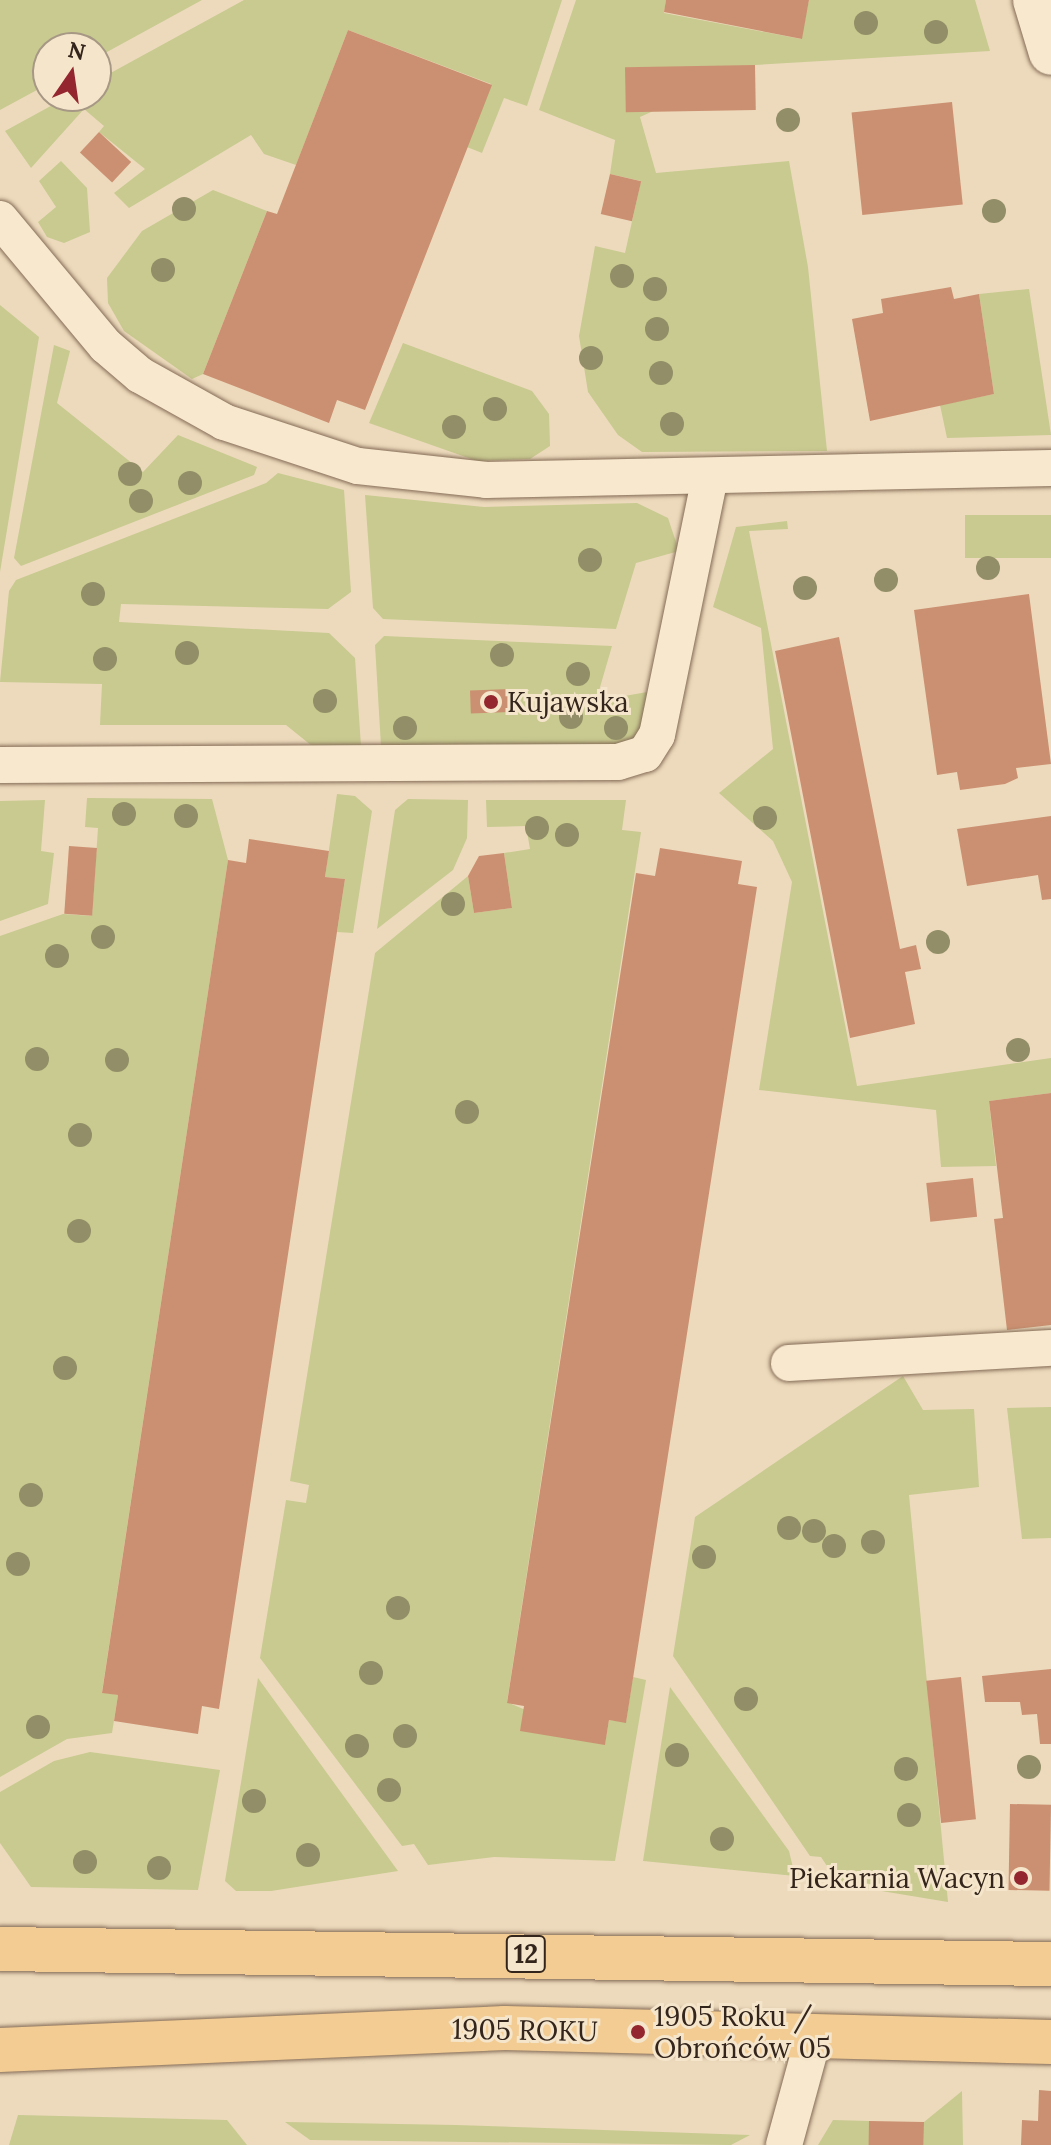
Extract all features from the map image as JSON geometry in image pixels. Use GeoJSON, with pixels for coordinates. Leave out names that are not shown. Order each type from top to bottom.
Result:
{"type":"FeatureCollection","features":[{"type":"Feature","properties":{"kind":"main road","name":"12"},"geometry":{"type":"LineString","coordinates":[[0,1949],[1051,1964]]}},
{"type":"Feature","properties":{"kind":"main road","name":"1905 ROKU"},"geometry":{"type":"LineString","coordinates":[[0,2050],[416,2029],[1051,2042]]}},
{"type":"Feature","properties":{"kind":"street"},"geometry":{"type":"LineString","coordinates":[[1035,0],[1051,53]]}},
{"type":"Feature","properties":{"kind":"lane"},"geometry":{"type":"LineString","coordinates":[[0,219],[106,346],[140,375],[274,443],[358,466],[486,480],[1051,468]]}},
{"type":"Feature","properties":{"kind":"lane"},"geometry":{"type":"LineString","coordinates":[[0,765],[618,762],[645,754],[657,735],[710,476]]}},
{"type":"Feature","properties":{"kind":"lane"},"geometry":{"type":"LineString","coordinates":[[789,1363],[1051,1348]]}},
{"type":"Feature","properties":{"kind":"lane"},"geometry":{"type":"LineString","coordinates":[[784,2145],[814,2035]]}},
{"type":"Feature","properties":{"kind":"green space"},"geometry":{"type":"Polygon","coordinates":[[[0,0],[202,0],[112,49],[112,32],[32,32],[32,93],[0,110],[0,0]]]}},
{"type":"Feature","properties":{"kind":"green space"},"geometry":{"type":"Polygon","coordinates":[[[244,0],[562,0],[527,106],[504,98],[482,153],[467,147],[491,84],[348,30],[296,165],[264,154],[251,135],[129,208],[114,193],[145,169],[99,132],[104,126],[88,112],[112,112],[112,72],[244,0]]]}},
{"type":"Feature","properties":{"kind":"green space"},"geometry":{"type":"Polygon","coordinates":[[[576,0],[666,0],[664,13],[801,39],[809,0],[975,0],[990,51],[755,65],[640,117],[656,173],[789,161],[808,267],[827,451],[642,452],[618,435],[588,392],[579,336],[595,246],[625,253],[641,181],[610,174],[615,140],[539,110],[576,0]]]}},
{"type":"Feature","properties":{"kind":"green space"},"geometry":{"type":"Polygon","coordinates":[[[40,112],[81,112],[31,168],[5,131],[40,112]]]}},
{"type":"Feature","properties":{"kind":"green space"},"geometry":{"type":"Polygon","coordinates":[[[61,161],[87,188],[90,232],[64,243],[47,237],[38,222],[56,207],[39,181],[61,161]]]}},
{"type":"Feature","properties":{"kind":"green space"},"geometry":{"type":"Polygon","coordinates":[[[213,190],[267,211],[203,374],[192,379],[124,331],[108,303],[107,278],[142,231],[213,190]]]}},
{"type":"Feature","properties":{"kind":"green space"},"geometry":{"type":"Polygon","coordinates":[[[1029,289],[1051,435],[947,438],[940,405],[994,394],[979,294],[1029,289]]]}},
{"type":"Feature","properties":{"kind":"green space"},"geometry":{"type":"Polygon","coordinates":[[[0,305],[39,337],[0,572],[0,305]]]}},
{"type":"Feature","properties":{"kind":"green space"},"geometry":{"type":"Polygon","coordinates":[[[403,343],[532,391],[549,414],[550,446],[530,459],[477,461],[369,423],[403,343]]]}},
{"type":"Feature","properties":{"kind":"green space"},"geometry":{"type":"Polygon","coordinates":[[[54,345],[70,351],[57,403],[143,472],[178,435],[257,467],[254,475],[21,566],[14,558],[54,345]]]}},
{"type":"Feature","properties":{"kind":"green space"},"geometry":{"type":"Polygon","coordinates":[[[278,473],[344,490],[351,592],[328,609],[121,604],[119,622],[329,633],[355,658],[361,746],[312,746],[286,725],[100,725],[102,684],[0,682],[9,591],[16,580],[266,483],[278,473]]]}},
{"type":"Feature","properties":{"kind":"green space"},"geometry":{"type":"Polygon","coordinates":[[[365,495],[484,507],[637,503],[668,518],[679,551],[636,563],[616,629],[383,619],[373,608],[365,495]]]}},
{"type":"Feature","properties":{"kind":"green space"},"geometry":{"type":"Polygon","coordinates":[[[965,515],[1051,515],[1051,558],[965,558],[965,515]]]}},
{"type":"Feature","properties":{"kind":"green space"},"geometry":{"type":"Polygon","coordinates":[[[787,521],[788,529],[749,531],[857,1086],[1051,1058],[1051,1093],[989,1101],[996,1166],[941,1167],[936,1110],[759,1090],[792,882],[773,841],[719,793],[773,749],[761,628],[713,607],[736,527],[787,521]]]}},
{"type":"Feature","properties":{"kind":"green space"},"geometry":{"type":"Polygon","coordinates":[[[384,636],[612,646],[596,701],[653,691],[641,731],[623,747],[381,746],[375,645],[384,636]]]}},
{"type":"Feature","properties":{"kind":"green space"},"geometry":{"type":"Polygon","coordinates":[[[337,794],[355,796],[372,811],[353,933],[337,932],[345,879],[325,877],[337,794]]]}},
{"type":"Feature","properties":{"kind":"green space"},"geometry":{"type":"Polygon","coordinates":[[[87,798],[212,799],[228,860],[102,1692],[118,1695],[112,1733],[67,1739],[0,1777],[0,936],[63,914],[92,916],[98,828],[85,827],[87,798]]]}},
{"type":"Feature","properties":{"kind":"green space"},"geometry":{"type":"Polygon","coordinates":[[[408,799],[468,800],[467,838],[453,870],[377,929],[395,810],[408,799]]]}},
{"type":"Feature","properties":{"kind":"green space"},"geometry":{"type":"Polygon","coordinates":[[[45,800],[41,851],[54,853],[48,904],[0,921],[0,801],[45,800]]]}},
{"type":"Feature","properties":{"kind":"green space"},"geometry":{"type":"Polygon","coordinates":[[[486,800],[626,800],[622,830],[641,832],[507,1702],[605,1744],[609,1720],[626,1722],[633,1677],[646,1680],[615,1861],[494,1857],[428,1865],[414,1844],[402,1846],[260,1658],[286,1500],[306,1503],[309,1485],[290,1481],[375,953],[468,876],[474,913],[512,908],[504,853],[530,849],[526,826],[487,827],[486,800]]]}},
{"type":"Feature","properties":{"kind":"green space"},"geometry":{"type":"Polygon","coordinates":[[[903,1376],[923,1410],[974,1409],[979,1487],[909,1495],[948,1902],[839,1884],[821,1857],[810,1856],[673,1656],[695,1517],[903,1376]]]}},
{"type":"Feature","properties":{"kind":"green space"},"geometry":{"type":"Polygon","coordinates":[[[1051,1407],[1051,1538],[1022,1539],[1007,1408],[1051,1407]]]}},
{"type":"Feature","properties":{"kind":"green space"},"geometry":{"type":"Polygon","coordinates":[[[258,1678],[398,1871],[271,1891],[236,1891],[225,1881],[258,1678]]]}},
{"type":"Feature","properties":{"kind":"green space"},"geometry":{"type":"Polygon","coordinates":[[[670,1687],[789,1851],[795,1876],[643,1861],[670,1687]]]}},
{"type":"Feature","properties":{"kind":"green space"},"geometry":{"type":"Polygon","coordinates":[[[90,1752],[220,1770],[198,1890],[31,1887],[0,1843],[0,1792],[54,1761],[90,1752]]]}},
{"type":"Feature","properties":{"kind":"green space"},"geometry":{"type":"Polygon","coordinates":[[[962,2091],[963,2145],[924,2145],[924,2122],[962,2091]]]}},
{"type":"Feature","properties":{"kind":"green space"},"geometry":{"type":"Polygon","coordinates":[[[18,2115],[227,2120],[247,2145],[9,2145],[18,2115]]]}},
{"type":"Feature","properties":{"kind":"green space"},"geometry":{"type":"Polygon","coordinates":[[[833,2120],[869,2121],[869,2145],[818,2145],[833,2120]]]}},
{"type":"Feature","properties":{"kind":"green space"},"geometry":{"type":"Polygon","coordinates":[[[285,2122],[750,2135],[731,2145],[310,2140],[285,2122]]]}},
{"type":"Feature","properties":{"kind":"building"},"geometry":{"type":"Polygon","coordinates":[[[666,0],[809,0],[802,39],[664,12],[666,0]]]}},
{"type":"Feature","properties":{"kind":"building"},"geometry":{"type":"Polygon","coordinates":[[[348,30],[492,85],[365,410],[337,400],[329,423],[203,374],[267,211],[277,214],[348,30]]]}},
{"type":"Feature","properties":{"kind":"building"},"geometry":{"type":"Polygon","coordinates":[[[755,65],[756,110],[626,112],[625,67],[755,65]]]}},
{"type":"Feature","properties":{"kind":"building"},"geometry":{"type":"Polygon","coordinates":[[[952,102],[963,204],[862,215],[852,113],[952,102]]]}},
{"type":"Feature","properties":{"kind":"building"},"geometry":{"type":"Polygon","coordinates":[[[99,132],[131,162],[112,182],[80,152],[99,132]]]}},
{"type":"Feature","properties":{"kind":"building"},"geometry":{"type":"Polygon","coordinates":[[[610,174],[641,181],[632,221],[601,214],[610,174]]]}},
{"type":"Feature","properties":{"kind":"building"},"geometry":{"type":"Polygon","coordinates":[[[951,287],[954,299],[979,294],[994,394],[870,421],[852,319],[883,313],[881,299],[951,287]]]}},
{"type":"Feature","properties":{"kind":"building"},"geometry":{"type":"Polygon","coordinates":[[[1029,594],[1051,764],[1016,768],[1018,778],[1005,784],[960,790],[957,772],[937,775],[914,610],[1029,594]]]}},
{"type":"Feature","properties":{"kind":"building"},"geometry":{"type":"Polygon","coordinates":[[[839,637],[900,949],[916,945],[921,969],[905,972],[915,1024],[850,1038],[775,651],[839,637]]]}},
{"type":"Feature","properties":{"kind":"building","name":"Kujawska"},"geometry":{"type":"Polygon","coordinates":[[[510,689],[511,712],[471,713],[470,690],[510,689]]]}},
{"type":"Feature","properties":{"kind":"building"},"geometry":{"type":"Polygon","coordinates":[[[1051,816],[1051,899],[1042,900],[1038,875],[967,886],[957,829],[1051,816]]]}},
{"type":"Feature","properties":{"kind":"building"},"geometry":{"type":"Polygon","coordinates":[[[249,839],[329,851],[325,877],[345,879],[219,1709],[202,1706],[198,1734],[114,1721],[118,1695],[102,1693],[228,860],[246,863],[249,839]]]}},
{"type":"Feature","properties":{"kind":"building"},"geometry":{"type":"Polygon","coordinates":[[[69,846],[97,848],[92,916],[64,914],[69,846]]]}},
{"type":"Feature","properties":{"kind":"building"},"geometry":{"type":"Polygon","coordinates":[[[660,848],[742,861],[738,884],[757,887],[626,1723],[609,1720],[605,1745],[520,1731],[524,1706],[507,1703],[636,873],[655,876],[660,848]]]}},
{"type":"Feature","properties":{"kind":"building"},"geometry":{"type":"Polygon","coordinates":[[[504,853],[512,908],[474,913],[468,876],[479,856],[504,853]]]}},
{"type":"Feature","properties":{"kind":"building"},"geometry":{"type":"Polygon","coordinates":[[[1051,1093],[1051,1325],[1007,1330],[994,1219],[1003,1218],[989,1101],[1051,1093]]]}},
{"type":"Feature","properties":{"kind":"building"},"geometry":{"type":"Polygon","coordinates":[[[973,1178],[977,1217],[930,1222],[926,1183],[973,1178]]]}},
{"type":"Feature","properties":{"kind":"building"},"geometry":{"type":"Polygon","coordinates":[[[1051,1669],[1051,1744],[1040,1744],[1037,1714],[1022,1715],[1020,1702],[985,1702],[982,1676],[1051,1669]]]}},
{"type":"Feature","properties":{"kind":"building"},"geometry":{"type":"Polygon","coordinates":[[[961,1677],[976,1819],[941,1823],[926,1681],[961,1677]]]}},
{"type":"Feature","properties":{"kind":"building"},"geometry":{"type":"Polygon","coordinates":[[[1010,1804],[1051,1805],[1049,1891],[1008,1890],[1010,1804]]]}},
{"type":"Feature","properties":{"kind":"building"},"geometry":{"type":"Polygon","coordinates":[[[1039,2090],[1051,2091],[1051,2145],[1021,2145],[1022,2120],[1038,2121],[1039,2090]]]}},
{"type":"Feature","properties":{"kind":"building"},"geometry":{"type":"Polygon","coordinates":[[[869,2121],[924,2122],[924,2145],[869,2145],[869,2121]]]}},
{"type":"Feature","properties":{"kind":"place","name":"Kujawska"},"geometry":{"type":"Point","coordinates":[491,702]}},
{"type":"Feature","properties":{"kind":"place","name":"Piekarnia Wacyn"},"geometry":{"type":"Point","coordinates":[1021,1878]}},
{"type":"Feature","properties":{"kind":"place","name":"1905 Roku / Obrońców 05"},"geometry":{"type":"Point","coordinates":[638,2032]}}]}
